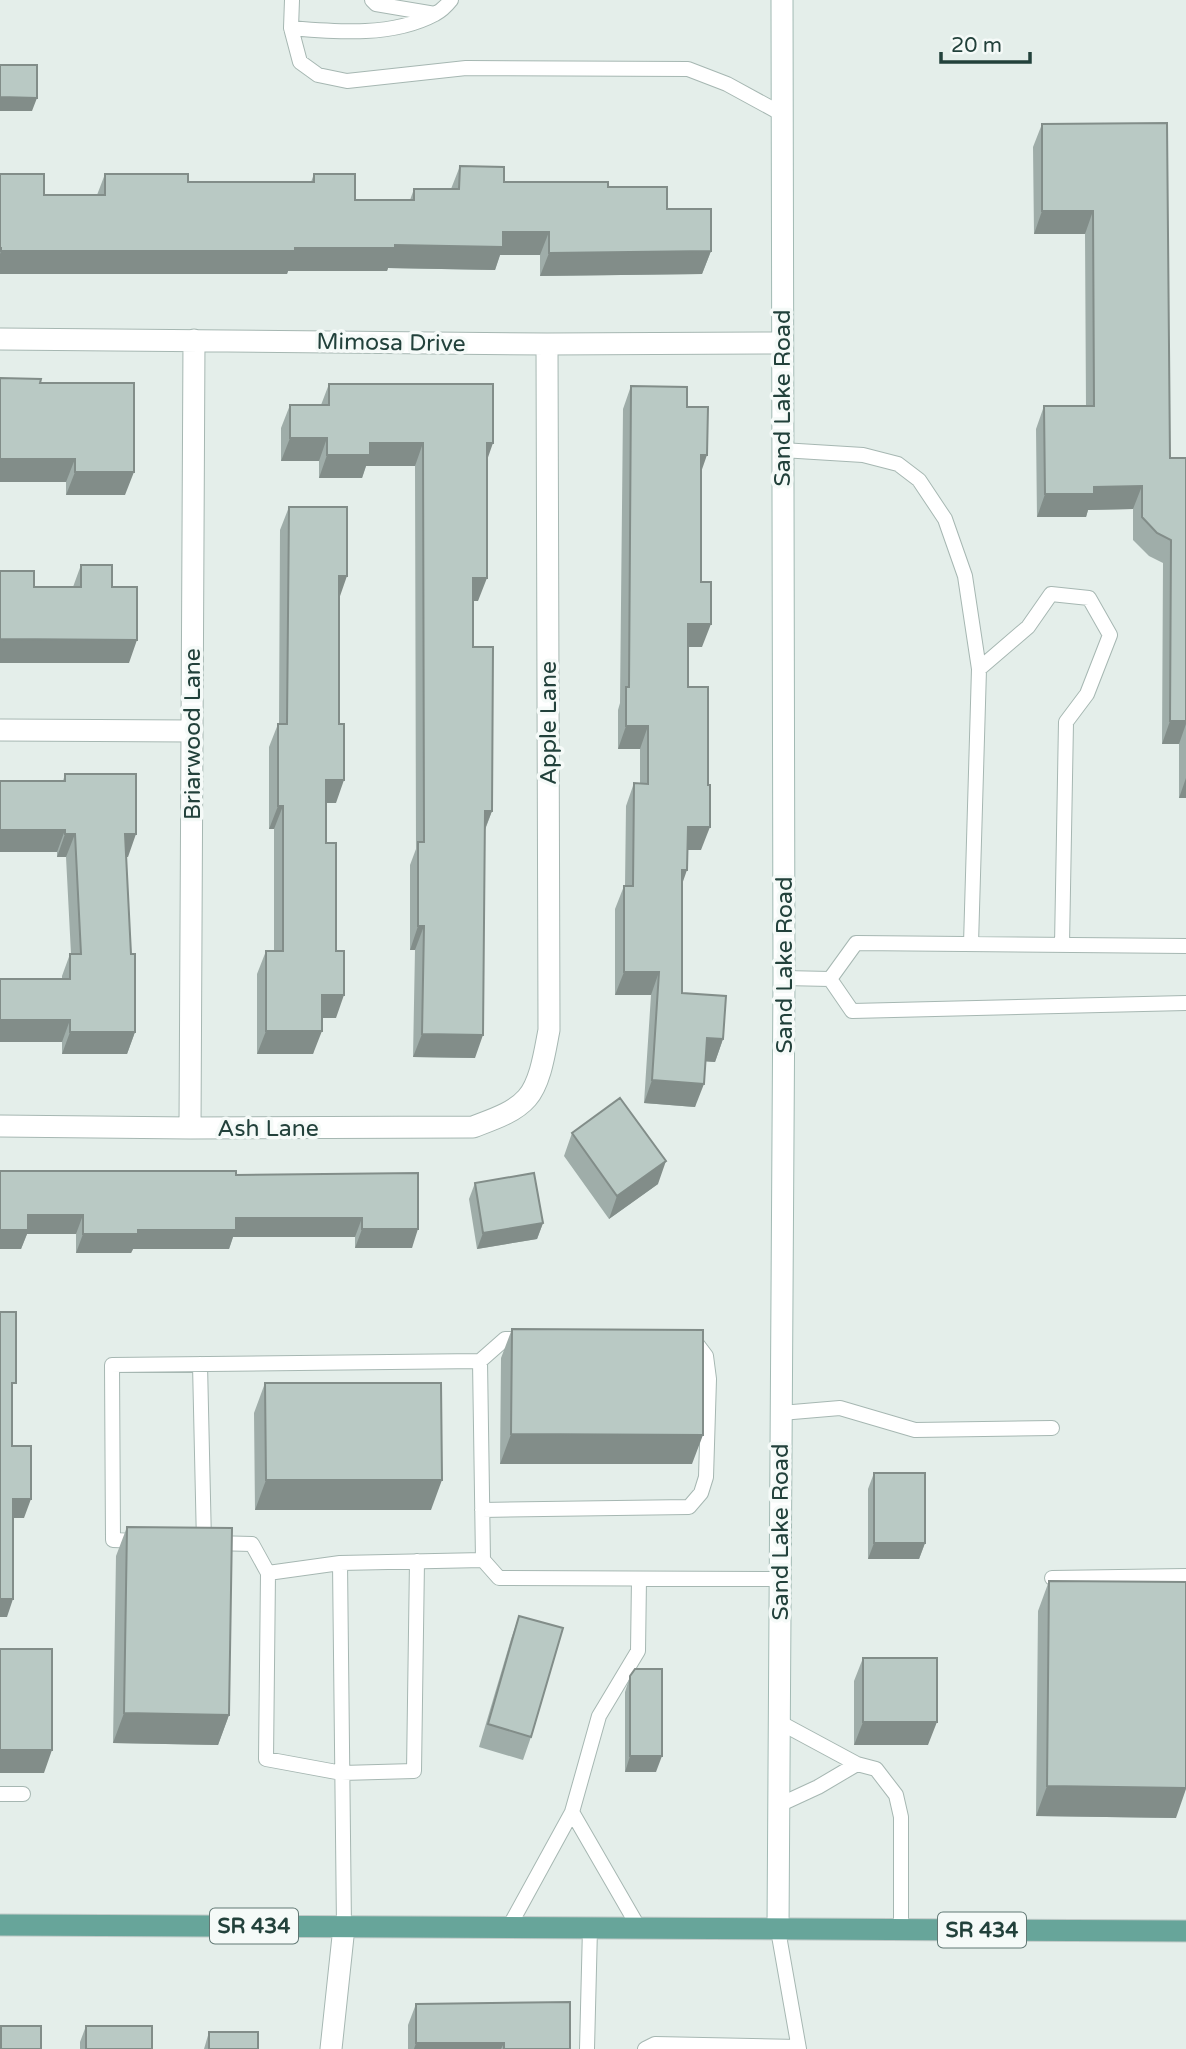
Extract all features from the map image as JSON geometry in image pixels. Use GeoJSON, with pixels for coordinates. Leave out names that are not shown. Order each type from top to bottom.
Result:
{"type":"FeatureCollection","features":[{"type":"Feature","properties":{"kind":"main road","name":"SR 434"},"geometry":{"type":"LineString","coordinates":[[0,1925],[1186,1931]]}},
{"type":"Feature","properties":{"kind":"street","name":"Sand Lake Road"},"geometry":{"type":"LineString","coordinates":[[778,1930],[784,978],[782,0]]}},
{"type":"Feature","properties":{"kind":"street","name":"Mimosa Drive"},"geometry":{"type":"LineString","coordinates":[[0,339],[547,344],[782,343]]}},
{"type":"Feature","properties":{"kind":"street","name":"Briarwood Lane"},"geometry":{"type":"LineString","coordinates":[[190,1128],[194,340]]}},
{"type":"Feature","properties":{"kind":"street","name":"Apple Lane"},"geometry":{"type":"LineString","coordinates":[[528,1098],[542,1066],[549,1030],[547,344]]}},
{"type":"Feature","properties":{"kind":"street"},"geometry":{"type":"LineString","coordinates":[[0,730],[192,731]]}},
{"type":"Feature","properties":{"kind":"street","name":"Ash Lane"},"geometry":{"type":"LineString","coordinates":[[0,1126],[473,1127],[507,1113],[528,1098]]}},
{"type":"Feature","properties":{"kind":"street"},"geometry":{"type":"LineString","coordinates":[[331,2049],[344,1927]]}},
{"type":"Feature","properties":{"kind":"lane"},"geometry":{"type":"LineString","coordinates":[[292,0],[291,28],[300,62],[318,75],[347,81],[466,68],[688,69],[727,85],[782,114]]}},
{"type":"Feature","properties":{"kind":"lane"},"geometry":{"type":"LineString","coordinates":[[372,0],[376,4],[436,14]]}},
{"type":"Feature","properties":{"kind":"lane"},"geometry":{"type":"LineString","coordinates":[[291,28],[332,32],[387,30],[436,14],[452,0]]}},
{"type":"Feature","properties":{"kind":"lane"},"geometry":{"type":"LineString","coordinates":[[782,450],[863,454],[898,464],[919,480],[945,519],[965,576],[979,669],[971,944]]}},
{"type":"Feature","properties":{"kind":"lane"},"geometry":{"type":"LineString","coordinates":[[979,669],[1028,627],[1051,594],[1090,598],[1110,635],[1087,694],[1066,722],[1062,945]]}},
{"type":"Feature","properties":{"kind":"lane"},"geometry":{"type":"LineString","coordinates":[[830,979],[856,943],[1186,946]]}},
{"type":"Feature","properties":{"kind":"lane"},"geometry":{"type":"LineString","coordinates":[[784,978],[830,979]]}},
{"type":"Feature","properties":{"kind":"lane"},"geometry":{"type":"LineString","coordinates":[[830,979],[852,1011],[1186,1003]]}},
{"type":"Feature","properties":{"kind":"lane"},"geometry":{"type":"LineString","coordinates":[[152,1541],[113,1540],[112,1364],[480,1361],[505,1339],[546,1339]]}},
{"type":"Feature","properties":{"kind":"lane"},"geometry":{"type":"LineString","coordinates":[[482,1510],[689,1507],[701,1493],[706,1477],[709,1379],[706,1356],[697,1344],[682,1340]]}},
{"type":"Feature","properties":{"kind":"lane"},"geometry":{"type":"LineString","coordinates":[[480,1361],[483,1560],[499,1578],[780,1579]]}},
{"type":"Feature","properties":{"kind":"lane"},"geometry":{"type":"LineString","coordinates":[[200,1364],[197,1543],[252,1544],[268,1573],[266,1759],[342,1773],[414,1771],[417,1561]]}},
{"type":"Feature","properties":{"kind":"lane"},"geometry":{"type":"LineString","coordinates":[[781,1412],[841,1408],[915,1430],[1052,1428]]}},
{"type":"Feature","properties":{"kind":"lane"},"geometry":{"type":"LineString","coordinates":[[268,1573],[340,1563],[483,1560]]}},
{"type":"Feature","properties":{"kind":"lane"},"geometry":{"type":"LineString","coordinates":[[340,1563],[344,1927]]}},
{"type":"Feature","properties":{"kind":"lane"},"geometry":{"type":"LineString","coordinates":[[1052,1578],[1186,1576]]}},
{"type":"Feature","properties":{"kind":"lane"},"geometry":{"type":"LineString","coordinates":[[509,1927],[572,1812],[599,1716],[639,1651],[639,1578]]}},
{"type":"Feature","properties":{"kind":"lane"},"geometry":{"type":"LineString","coordinates":[[779,1722],[857,1764],[876,1769],[896,1795],[901,1817],[901,1930]]}},
{"type":"Feature","properties":{"kind":"lane"},"geometry":{"type":"LineString","coordinates":[[779,1805],[857,1764]]}},
{"type":"Feature","properties":{"kind":"lane"},"geometry":{"type":"LineString","coordinates":[[0,1794],[23,1794]]}},
{"type":"Feature","properties":{"kind":"lane"},"geometry":{"type":"LineString","coordinates":[[572,1812],[639,1928]]}},
{"type":"Feature","properties":{"kind":"lane"},"geometry":{"type":"LineString","coordinates":[[587,2049],[590,1928]]}},
{"type":"Feature","properties":{"kind":"lane"},"geometry":{"type":"LineString","coordinates":[[645,2049],[655,2044],[799,2048],[778,1930]]}},
{"type":"Feature","properties":{"kind":"building"},"geometry":{"type":"Polygon","coordinates":[[[0,65],[37,65],[37,98],[0,97],[0,65]]]}},
{"type":"Feature","properties":{"kind":"building"},"geometry":{"type":"Polygon","coordinates":[[[1167,123],[1170,458],[1186,458],[1186,721],[1170,721],[1171,540],[1157,533],[1142,517],[1142,486],[1094,487],[1094,494],[1045,494],[1044,406],[1094,406],[1093,211],[1042,211],[1042,124],[1167,123]]]}},
{"type":"Feature","properties":{"kind":"building"},"geometry":{"type":"Polygon","coordinates":[[[460,166],[504,167],[504,182],[608,182],[608,187],[667,187],[667,209],[711,209],[711,251],[549,253],[549,232],[503,232],[503,247],[395,245],[395,248],[295,248],[295,251],[1,251],[0,248],[0,174],[44,174],[44,195],[105,195],[105,174],[188,174],[188,182],[314,182],[314,174],[355,174],[355,200],[414,200],[414,189],[459,189],[460,166]]]}},
{"type":"Feature","properties":{"kind":"building"},"geometry":{"type":"Polygon","coordinates":[[[0,378],[41,379],[40,383],[134,383],[134,472],[75,472],[75,459],[0,459],[0,378]]]}},
{"type":"Feature","properties":{"kind":"building"},"geometry":{"type":"Polygon","coordinates":[[[329,384],[493,384],[493,443],[487,443],[487,578],[473,578],[473,647],[493,647],[492,811],[485,811],[483,1035],[422,1034],[424,926],[418,926],[418,842],[424,842],[423,443],[370,443],[370,455],[327,455],[327,438],[290,438],[290,405],[329,405],[329,384]]]}},
{"type":"Feature","properties":{"kind":"building"},"geometry":{"type":"Polygon","coordinates":[[[631,386],[687,387],[687,407],[708,407],[707,455],[701,455],[701,582],[711,582],[711,624],[688,624],[688,687],[708,687],[710,827],[688,827],[687,870],[682,870],[682,993],[726,996],[723,1039],[707,1038],[704,1084],[652,1080],[659,972],[624,972],[624,886],[633,886],[634,783],[648,784],[648,726],[626,726],[626,687],[629,687],[631,386]]]}},
{"type":"Feature","properties":{"kind":"building"},"geometry":{"type":"Polygon","coordinates":[[[289,507],[347,507],[347,576],[339,576],[339,724],[344,724],[344,780],[326,780],[326,843],[336,843],[336,951],[344,951],[344,995],[322,995],[322,1031],[266,1031],[266,951],[283,951],[283,806],[278,806],[278,724],[287,724],[289,507]]]}},
{"type":"Feature","properties":{"kind":"building"},"geometry":{"type":"Polygon","coordinates":[[[81,565],[112,565],[112,587],[137,587],[137,640],[0,639],[0,571],[34,571],[34,587],[81,587],[81,565]]]}},
{"type":"Feature","properties":{"kind":"building"},"geometry":{"type":"Polygon","coordinates":[[[65,774],[136,774],[136,834],[125,834],[131,954],[135,954],[135,1032],[70,1032],[70,1020],[0,1020],[0,979],[70,979],[70,954],[81,954],[75,834],[65,834],[65,830],[0,830],[0,781],[65,781],[65,774]]]}},
{"type":"Feature","properties":{"kind":"building"},"geometry":{"type":"Polygon","coordinates":[[[620,1098],[666,1161],[617,1196],[572,1133],[620,1098]]]}},
{"type":"Feature","properties":{"kind":"building"},"geometry":{"type":"Polygon","coordinates":[[[0,1171],[236,1171],[236,1175],[418,1173],[418,1229],[362,1229],[362,1218],[236,1218],[236,1230],[138,1230],[138,1234],[83,1234],[83,1215],[28,1215],[28,1230],[0,1230],[0,1171]]]}},
{"type":"Feature","properties":{"kind":"building"},"geometry":{"type":"Polygon","coordinates":[[[534,1173],[543,1223],[483,1233],[475,1183],[534,1173]]]}},
{"type":"Feature","properties":{"kind":"building"},"geometry":{"type":"Polygon","coordinates":[[[0,1312],[16,1312],[16,1383],[12,1383],[12,1446],[31,1446],[31,1499],[13,1499],[13,1599],[0,1599],[0,1312]]]}},
{"type":"Feature","properties":{"kind":"building"},"geometry":{"type":"Polygon","coordinates":[[[512,1329],[703,1330],[703,1435],[511,1434],[512,1329]]]}},
{"type":"Feature","properties":{"kind":"building"},"geometry":{"type":"Polygon","coordinates":[[[265,1383],[441,1383],[442,1480],[266,1480],[265,1383]]]}},
{"type":"Feature","properties":{"kind":"building"},"geometry":{"type":"Polygon","coordinates":[[[874,1473],[925,1473],[925,1543],[874,1543],[874,1473]]]}},
{"type":"Feature","properties":{"kind":"building"},"geometry":{"type":"Polygon","coordinates":[[[127,1527],[232,1528],[229,1715],[124,1713],[127,1527]]]}},
{"type":"Feature","properties":{"kind":"building"},"geometry":{"type":"Polygon","coordinates":[[[1049,1581],[1186,1582],[1186,1788],[1047,1786],[1049,1581]]]}},
{"type":"Feature","properties":{"kind":"building"},"geometry":{"type":"Polygon","coordinates":[[[519,1616],[563,1628],[531,1737],[488,1724],[519,1616]]]}},
{"type":"Feature","properties":{"kind":"building"},"geometry":{"type":"Polygon","coordinates":[[[0,1649],[52,1649],[52,1750],[0,1750],[0,1649]]]}},
{"type":"Feature","properties":{"kind":"building"},"geometry":{"type":"Polygon","coordinates":[[[863,1658],[937,1658],[937,1722],[863,1722],[863,1658]]]}},
{"type":"Feature","properties":{"kind":"building"},"geometry":{"type":"Polygon","coordinates":[[[635,1669],[662,1669],[662,1756],[630,1756],[630,1676],[635,1669]]]}},
{"type":"Feature","properties":{"kind":"building"},"geometry":{"type":"Polygon","coordinates":[[[570,2002],[570,2049],[504,2049],[504,2043],[416,2043],[416,2004],[570,2002]]]}},
{"type":"Feature","properties":{"kind":"building"},"geometry":{"type":"Polygon","coordinates":[[[1,2026],[41,2026],[41,2049],[1,2049],[1,2026]]]}},
{"type":"Feature","properties":{"kind":"building"},"geometry":{"type":"Polygon","coordinates":[[[86,2026],[152,2026],[152,2049],[86,2049],[86,2026]]]}},
{"type":"Feature","properties":{"kind":"building"},"geometry":{"type":"Polygon","coordinates":[[[209,2032],[258,2032],[258,2049],[209,2049],[209,2032]]]}}]}
